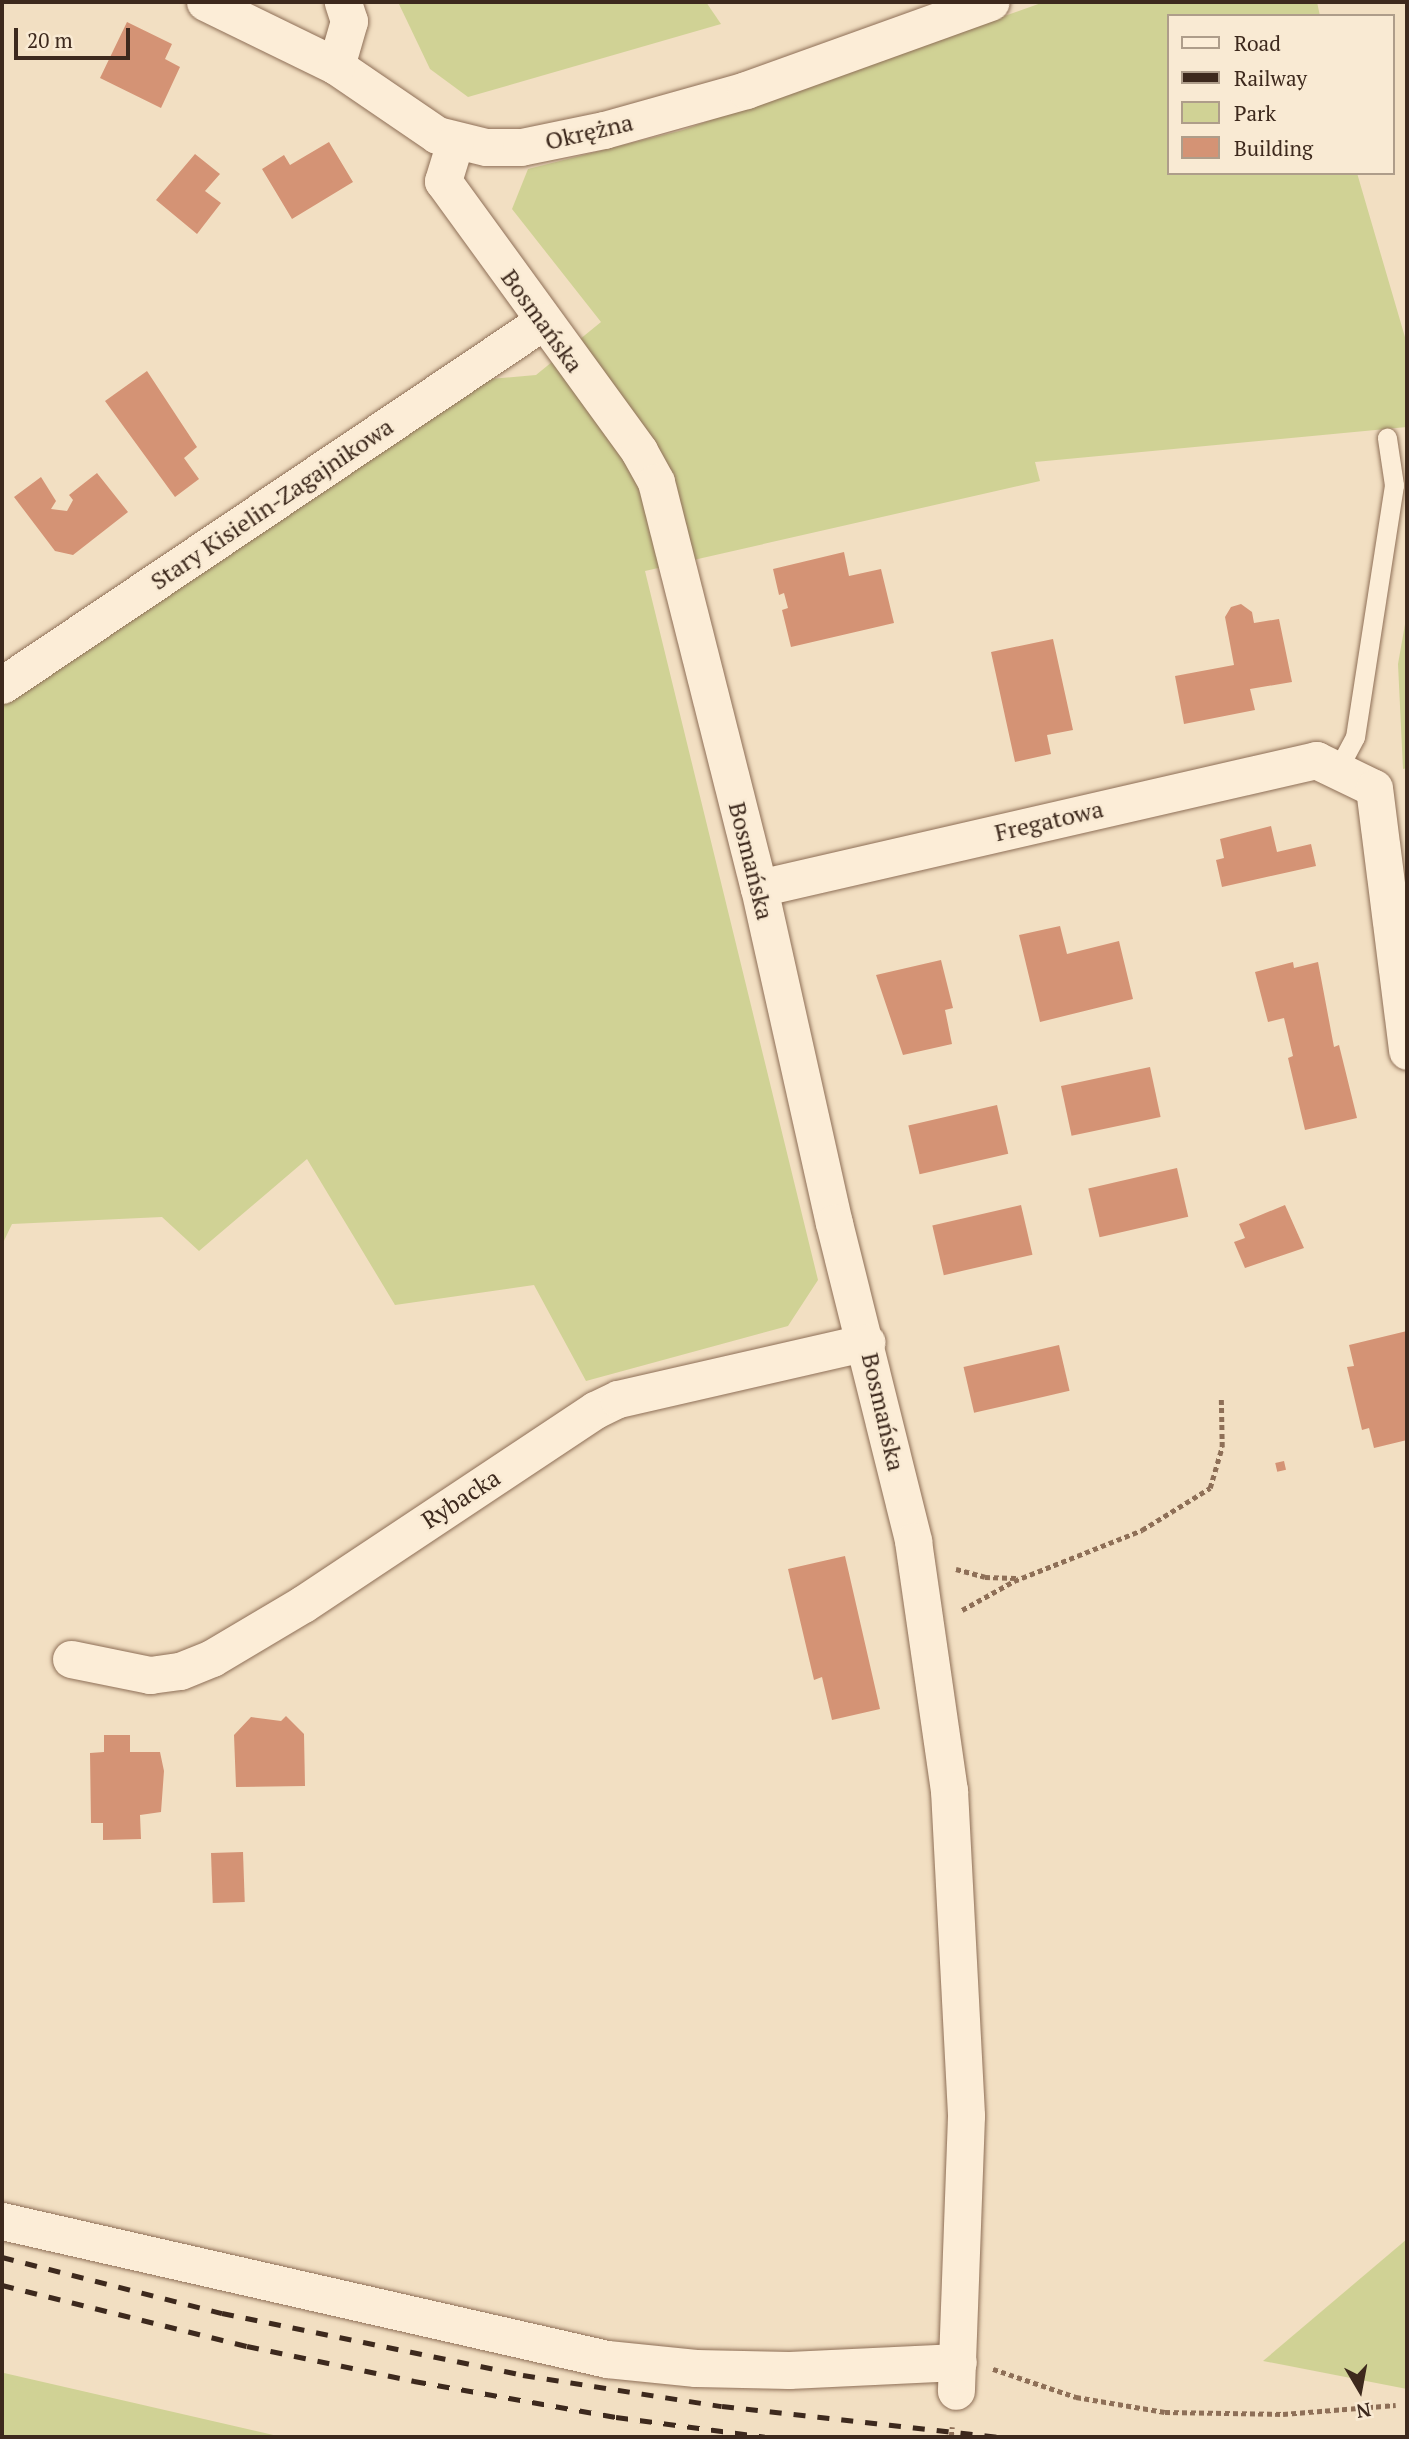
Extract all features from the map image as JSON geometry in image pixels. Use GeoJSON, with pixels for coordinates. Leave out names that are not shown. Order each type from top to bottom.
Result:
{"type":"FeatureCollection","features":[{"type":"Feature","properties":{"kind":"street","name":"Okrężna"},"geometry":{"type":"LineString","coordinates":[[205,2],[336,66],[420,126],[455,142],[521,147],[604,130],[746,90],[991,2]]}},
{"type":"Feature","properties":{"kind":"street"},"geometry":{"type":"LineString","coordinates":[[336,66],[349,20],[343,2]]}},
{"type":"Feature","properties":{"kind":"street","name":"Bosmańska"},"geometry":{"type":"LineString","coordinates":[[455,142],[443,181],[542,322],[639,452],[656,482],[759,888],[834,1223],[867,1342],[913,1541],[930,1640],[949,1790],[966,2116],[957,2376]]}},
{"type":"Feature","properties":{"kind":"street","name":"Stary Kisielin-Zagajnikowa"},"geometry":{"type":"LineString","coordinates":[[2,685],[542,322]]}},
{"type":"Feature","properties":{"kind":"street","name":"Fregatowa"},"geometry":{"type":"LineString","coordinates":[[759,888],[1316,760],[1339,767],[1374,788],[1407,1051]]}},
{"type":"Feature","properties":{"kind":"street","name":"Rybacka"},"geometry":{"type":"LineString","coordinates":[[71,1659],[150,1675],[180,1671],[212,1658],[303,1604],[595,1410],[618,1399],[867,1342]]}},
{"type":"Feature","properties":{"kind":"street"},"geometry":{"type":"LineString","coordinates":[[2,2221],[607,2358],[696,2368],[957,2376]]}},
{"type":"Feature","properties":{"kind":"lane"},"geometry":{"type":"LineString","coordinates":[[1339,767],[1355,737],[1394,485],[1387,438]]}},
{"type":"Feature","properties":{"kind":"path"},"geometry":{"type":"LineString","coordinates":[[930,1640],[968,1605],[1021,1578],[1142,1530],[1210,1488],[1222,1447],[1221,1397]]}},
{"type":"Feature","properties":{"kind":"path"},"geometry":{"type":"LineString","coordinates":[[913,1541],[954,1568],[985,1577],[1021,1578]]}},
{"type":"Feature","properties":{"kind":"path"},"geometry":{"type":"LineString","coordinates":[[957,2376],[981,2365],[1076,2397],[1166,2412],[1283,2414],[1396,2405]]}},
{"type":"Feature","properties":{"kind":"green space"},"geometry":{"type":"Polygon","coordinates":[[[398,2],[706,2],[721,24],[468,97],[430,69],[398,2]]]}},
{"type":"Feature","properties":{"kind":"green space"},"geometry":{"type":"Polygon","coordinates":[[[1044,2],[1317,2],[1320,14],[1168,14],[1168,175],[1358,175],[1407,344],[1407,427],[1035,462],[1040,481],[645,571],[818,1280],[788,1326],[586,1381],[534,1285],[395,1305],[307,1159],[199,1251],[162,1217],[12,1224],[2,1245],[2,702],[479,380],[536,375],[601,322],[512,209],[528,169],[683,130],[1044,2]]]}},
{"type":"Feature","properties":{"kind":"green space"},"geometry":{"type":"Polygon","coordinates":[[[1407,613],[1407,768],[1403,769],[1398,664],[1407,613]]]}},
{"type":"Feature","properties":{"kind":"green space"},"geometry":{"type":"Polygon","coordinates":[[[1407,2239],[1407,2389],[1263,2361],[1407,2239]]]}},
{"type":"Feature","properties":{"kind":"green space"},"geometry":{"type":"Polygon","coordinates":[[[4,2373],[282,2437],[2,2437],[4,2373]]]}},
{"type":"Feature","properties":{"kind":"building"},"geometry":{"type":"Polygon","coordinates":[[[127,22],[172,44],[165,59],[180,67],[161,108],[100,78],[127,22]]]}},
{"type":"Feature","properties":{"kind":"building"},"geometry":{"type":"Polygon","coordinates":[[[329,142],[353,182],[292,219],[262,169],[284,155],[290,165],[329,142]]]}},
{"type":"Feature","properties":{"kind":"building"},"geometry":{"type":"Polygon","coordinates":[[[195,154],[220,174],[205,191],[221,203],[197,234],[156,200],[195,154]]]}},
{"type":"Feature","properties":{"kind":"building"},"geometry":{"type":"Polygon","coordinates":[[[147,371],[197,447],[184,458],[199,479],[175,497],[105,401],[147,371]]]}},
{"type":"Feature","properties":{"kind":"building"},"geometry":{"type":"Polygon","coordinates":[[[97,473],[128,512],[73,555],[55,551],[14,497],[41,477],[56,501],[51,509],[67,511],[73,500],[69,495],[97,473]]]}},
{"type":"Feature","properties":{"kind":"building"},"geometry":{"type":"Polygon","coordinates":[[[844,552],[849,576],[881,569],[894,623],[791,647],[782,610],[788,608],[784,593],[779,595],[773,569],[844,552]]]}},
{"type":"Feature","properties":{"kind":"building"},"geometry":{"type":"Polygon","coordinates":[[[1241,604],[1252,612],[1254,623],[1279,619],[1292,682],[1250,689],[1255,710],[1184,724],[1175,676],[1234,665],[1225,617],[1231,607],[1241,604]]]}},
{"type":"Feature","properties":{"kind":"building"},"geometry":{"type":"Polygon","coordinates":[[[1053,639],[1073,730],[1047,735],[1051,754],[1015,762],[991,652],[1053,639]]]}},
{"type":"Feature","properties":{"kind":"building"},"geometry":{"type":"Polygon","coordinates":[[[1271,826],[1277,852],[1311,844],[1316,866],[1222,887],[1216,860],[1224,858],[1220,839],[1271,826]]]}},
{"type":"Feature","properties":{"kind":"building"},"geometry":{"type":"Polygon","coordinates":[[[1060,926],[1067,954],[1119,941],[1133,999],[1040,1022],[1019,935],[1060,926]]]}},
{"type":"Feature","properties":{"kind":"building"},"geometry":{"type":"Polygon","coordinates":[[[941,960],[953,1008],[945,1010],[952,1044],[903,1055],[876,975],[941,960]]]}},
{"type":"Feature","properties":{"kind":"building"},"geometry":{"type":"Polygon","coordinates":[[[1293,962],[1294,968],[1318,962],[1334,1047],[1339,1045],[1357,1118],[1305,1130],[1288,1058],[1293,1056],[1284,1018],[1268,1022],[1255,972],[1293,962]]]}},
{"type":"Feature","properties":{"kind":"building"},"geometry":{"type":"Polygon","coordinates":[[[1150,1067],[1161,1117],[1072,1136],[1061,1086],[1150,1067]]]}},
{"type":"Feature","properties":{"kind":"building"},"geometry":{"type":"Polygon","coordinates":[[[997,1105],[1008,1154],[920,1174],[908,1125],[997,1105]]]}},
{"type":"Feature","properties":{"kind":"building"},"geometry":{"type":"Polygon","coordinates":[[[1177,1168],[1188,1217],[1100,1237],[1088,1188],[1177,1168]]]}},
{"type":"Feature","properties":{"kind":"building"},"geometry":{"type":"Polygon","coordinates":[[[1021,1205],[1032,1255],[944,1275],[932,1225],[1021,1205]]]}},
{"type":"Feature","properties":{"kind":"building"},"geometry":{"type":"Polygon","coordinates":[[[1285,1205],[1304,1248],[1245,1268],[1234,1242],[1245,1238],[1239,1224],[1285,1205]]]}},
{"type":"Feature","properties":{"kind":"building"},"geometry":{"type":"Polygon","coordinates":[[[1407,1331],[1407,1440],[1374,1448],[1369,1428],[1362,1430],[1347,1367],[1354,1366],[1349,1345],[1407,1331]]]}},
{"type":"Feature","properties":{"kind":"building"},"geometry":{"type":"Polygon","coordinates":[[[1059,1345],[1070,1391],[974,1413],[964,1367],[1059,1345]]]}},
{"type":"Feature","properties":{"kind":"building"},"geometry":{"type":"Polygon","coordinates":[[[1284,1461],[1286,1470],[1277,1472],[1275,1463],[1284,1461]]]}},
{"type":"Feature","properties":{"kind":"building"},"geometry":{"type":"Polygon","coordinates":[[[845,1556],[880,1709],[832,1720],[822,1677],[814,1680],[788,1569],[845,1556]]]}},
{"type":"Feature","properties":{"kind":"building"},"geometry":{"type":"Polygon","coordinates":[[[286,1716],[304,1734],[305,1786],[236,1787],[234,1735],[251,1717],[281,1721],[286,1716]]]}},
{"type":"Feature","properties":{"kind":"building"},"geometry":{"type":"Polygon","coordinates":[[[104,1735],[130,1735],[130,1752],[160,1752],[164,1771],[161,1812],[140,1815],[141,1839],[103,1840],[103,1823],[91,1823],[90,1753],[104,1752],[104,1735]]]}},
{"type":"Feature","properties":{"kind":"building"},"geometry":{"type":"Polygon","coordinates":[[[243,1852],[245,1902],[213,1903],[211,1853],[243,1852]]]}},
{"type":"Feature","properties":{"kind":"railway"},"geometry":{"type":"LineString","coordinates":[[2,2257],[222,2313],[523,2375],[722,2406],[999,2437]]}},
{"type":"Feature","properties":{"kind":"railway"},"geometry":{"type":"LineString","coordinates":[[2,2285],[247,2346],[414,2381],[616,2417],[765,2437]]}}]}
